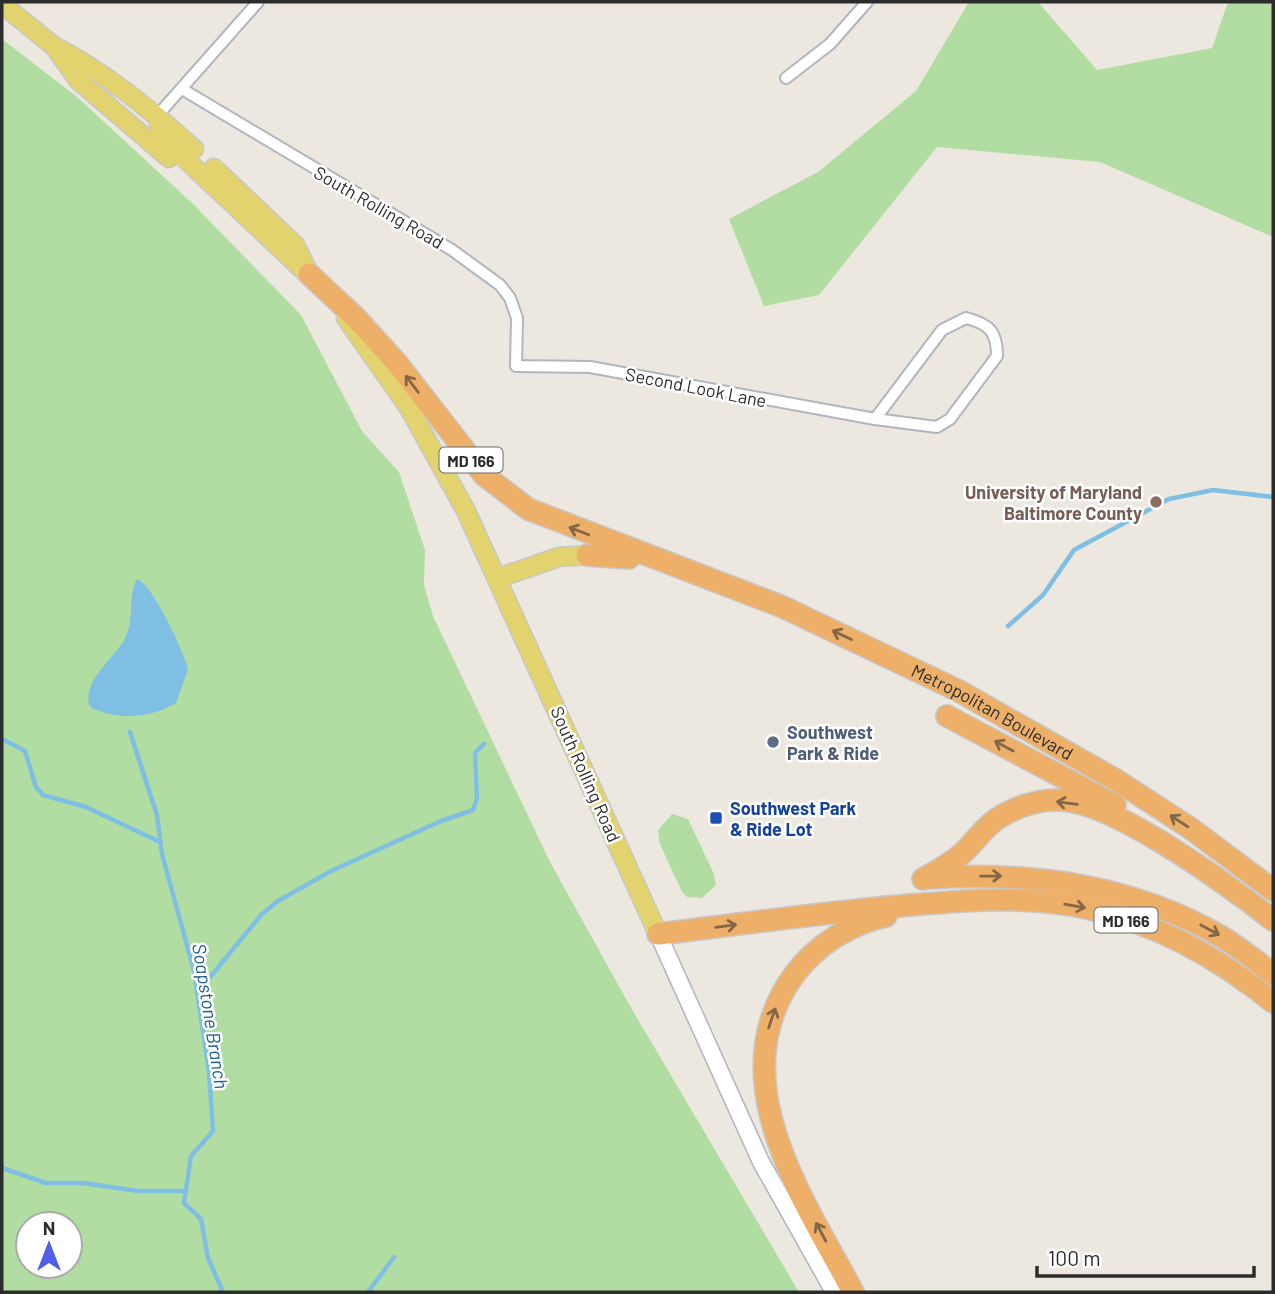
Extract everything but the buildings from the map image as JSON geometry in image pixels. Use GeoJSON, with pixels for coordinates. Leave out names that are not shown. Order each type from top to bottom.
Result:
{"type":"FeatureCollection","features":[{"type":"Feature","properties":{"kind":"highway","name":"MD 166"},"geometry":{"type":"LineString","coordinates":[[309,274],[357,319],[397,363],[466,455],[504,492],[528,509],[557,523],[689,572]]}},
{"type":"Feature","properties":{"kind":"highway"},"geometry":{"type":"LineString","coordinates":[[587,555],[625,558],[689,572]]}},
{"type":"Feature","properties":{"kind":"highway","name":"Metropolitan Boulevard"},"geometry":{"type":"LineString","coordinates":[[689,572],[807,618],[959,691],[1037,733],[1190,828],[1273,890]]}},
{"type":"Feature","properties":{"kind":"highway"},"geometry":{"type":"LineString","coordinates":[[947,716],[1183,842],[1240,878],[1273,905]]}},
{"type":"Feature","properties":{"kind":"highway"},"geometry":{"type":"LineString","coordinates":[[1273,920],[1177,853],[1119,820],[1070,802],[1026,804],[1005,814],[988,825],[963,852],[923,879],[1009,876],[1099,888],[1181,915],[1223,937],[1273,974]]}},
{"type":"Feature","properties":{"kind":"highway","name":"MD 166"},"geometry":{"type":"LineString","coordinates":[[658,934],[867,908],[959,901],[1052,902],[1105,913],[1174,939],[1211,957],[1273,1002]]}},
{"type":"Feature","properties":{"kind":"highway"},"geometry":{"type":"LineString","coordinates":[[853,1292],[806,1204],[766,1106],[762,1073],[769,1023],[781,993],[801,966],[844,930],[869,920],[959,901]]}},
{"type":"Feature","properties":{"kind":"main road","name":"South Rolling Road"},"geometry":{"type":"LineString","coordinates":[[2,4],[54,46],[84,62],[157,116],[295,245],[309,274],[341,312],[409,408],[435,451],[498,578],[761,1162],[834,1292]]}},
{"type":"Feature","properties":{"kind":"main road","name":"South Rolling Road"},"geometry":{"type":"LineString","coordinates":[[54,46],[79,81],[223,202],[291,265],[309,274]]}},
{"type":"Feature","properties":{"kind":"main road"},"geometry":{"type":"LineString","coordinates":[[498,578],[559,556],[587,555]]}},
{"type":"Feature","properties":{"kind":"street"},"geometry":{"type":"LineString","coordinates":[[157,116],[258,2]]}},
{"type":"Feature","properties":{"kind":"street"},"geometry":{"type":"LineString","coordinates":[[786,78],[830,44],[867,2]]}},
{"type":"Feature","properties":{"kind":"street","name":"South Rolling Road"},"geometry":{"type":"LineString","coordinates":[[182,89],[452,250],[500,285],[510,298],[517,318],[516,366]]}},
{"type":"Feature","properties":{"kind":"street","name":"Second Look Lane"},"geometry":{"type":"LineString","coordinates":[[516,366],[590,367],[875,419],[929,428],[950,419],[997,356],[994,332],[984,322],[966,318],[953,322],[942,330],[875,419]]}},
{"type":"Feature","properties":{"kind":"green space"},"geometry":{"type":"Polygon","coordinates":[[[969,2],[1038,2],[1097,70],[1212,48],[1228,2],[1273,2],[1273,237],[1100,162],[937,147],[819,295],[764,306],[729,219],[818,172],[916,91],[969,2]]]}},
{"type":"Feature","properties":{"kind":"green space"},"geometry":{"type":"Polygon","coordinates":[[[2,39],[76,96],[193,204],[301,315],[362,431],[399,472],[425,550],[424,585],[433,616],[550,862],[630,1006],[799,1292],[2,1292],[2,39]]]}},
{"type":"Feature","properties":{"kind":"green space"},"geometry":{"type":"Polygon","coordinates":[[[672,814],[688,819],[714,874],[716,885],[702,898],[687,897],[682,892],[660,844],[658,830],[672,814]]]}},
{"type":"Feature","properties":{"kind":"water"},"geometry":{"type":"Polygon","coordinates":[[[137,579],[151,592],[159,605],[188,669],[176,703],[145,715],[122,716],[90,707],[88,697],[95,678],[127,634],[137,579]]]}},
{"type":"Feature","properties":{"kind":"waterway"},"geometry":{"type":"LineString","coordinates":[[1008,626],[1043,595],[1074,550],[1169,499],[1213,490],[1273,497]]}},
{"type":"Feature","properties":{"kind":"waterway","name":"Soapstone Branch"},"geometry":{"type":"LineString","coordinates":[[130,732],[157,815],[162,854],[194,971],[209,1071],[213,1131],[191,1156],[184,1203],[201,1219],[208,1258],[223,1292]]}},
{"type":"Feature","properties":{"kind":"waterway"},"geometry":{"type":"LineString","coordinates":[[2,739],[25,751],[36,787],[43,795],[86,807],[160,842]]}},
{"type":"Feature","properties":{"kind":"waterway"},"geometry":{"type":"LineString","coordinates":[[197,993],[262,914],[278,901],[331,871],[441,821],[473,810],[477,798],[475,753],[484,744]]}},
{"type":"Feature","properties":{"kind":"waterway"},"geometry":{"type":"LineString","coordinates":[[2,1168],[46,1183],[83,1183],[138,1191],[186,1191]]}},
{"type":"Feature","properties":{"kind":"waterway"},"geometry":{"type":"LineString","coordinates":[[368,1292],[394,1257]]}},
{"type":"Feature","properties":{"kind":"place","name":"University of Maryland Baltimore County"},"geometry":{"type":"Point","coordinates":[1156,502]}},
{"type":"Feature","properties":{"kind":"place","name":"Southwest Park & Ride"},"geometry":{"type":"Point","coordinates":[773,742]}},
{"type":"Feature","properties":{"kind":"place","name":"Southwest Park & Ride Lot"},"geometry":{"type":"Point","coordinates":[716,818]}}]}
